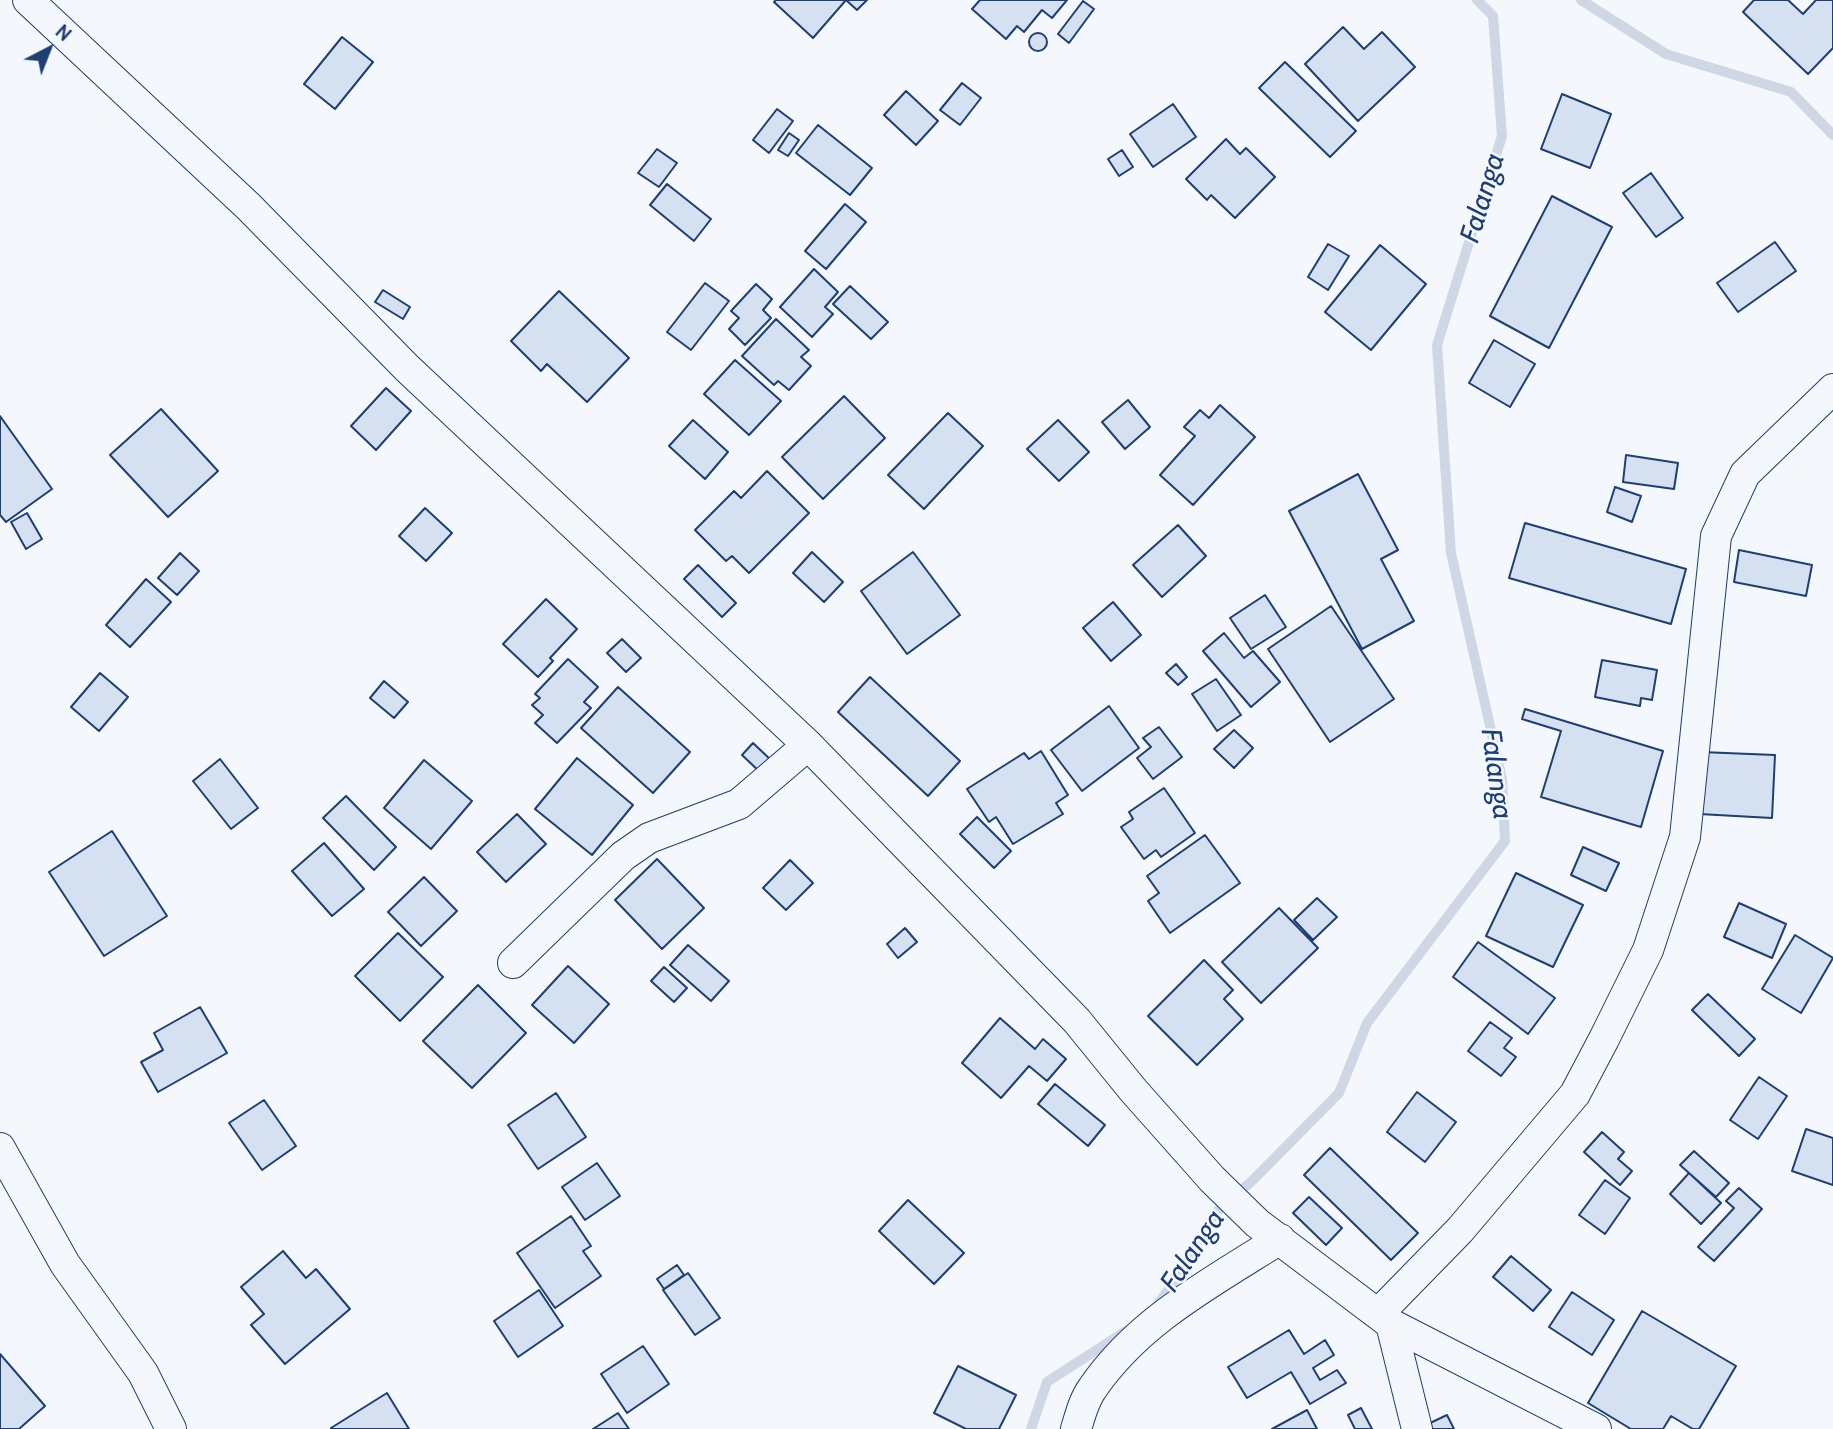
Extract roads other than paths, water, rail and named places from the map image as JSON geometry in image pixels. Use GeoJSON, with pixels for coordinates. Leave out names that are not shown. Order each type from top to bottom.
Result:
{"type":"FeatureCollection","features":[{"type":"Feature","properties":{"kind":"street"},"geometry":{"type":"LineString","coordinates":[[28,0],[249,207],[407,368],[808,745],[1077,1021],[1133,1090],[1212,1179],[1268,1231],[1385,1319],[1596,1429]]}},
{"type":"Feature","properties":{"kind":"street"},"geometry":{"type":"LineString","coordinates":[[1385,1319],[1576,1094],[1648,950],[1685,837],[1716,536],[1745,474],[1833,388]]}},
{"type":"Feature","properties":{"kind":"street"},"geometry":{"type":"LineString","coordinates":[[513,963],[623,856],[649,838],[739,804],[808,745]]}},
{"type":"Feature","properties":{"kind":"street"},"geometry":{"type":"LineString","coordinates":[[0,1148],[65,1264],[143,1373],[171,1429]]}},
{"type":"Feature","properties":{"kind":"street"},"geometry":{"type":"LineString","coordinates":[[1076,1429],[1090,1391],[1127,1346],[1168,1309],[1268,1231]]}},
{"type":"Feature","properties":{"kind":"street"},"geometry":{"type":"LineString","coordinates":[[1385,1319],[1417,1429]]}},
{"type":"Feature","properties":{"kind":"waterway","name":"Falanga"},"geometry":{"type":"LineString","coordinates":[[1156,1307],[1182,1270],[1215,1213],[1252,1181],[1339,1093],[1367,1023],[1505,841],[1502,779],[1451,553],[1437,345],[1502,136],[1493,16],[1477,0]]}},
{"type":"Feature","properties":{"kind":"waterway"},"geometry":{"type":"LineString","coordinates":[[1581,0],[1666,54],[1791,92],[1833,135]]}},
{"type":"Feature","properties":{"kind":"waterway","name":"Falanga"},"geometry":{"type":"LineString","coordinates":[[1031,1429],[1047,1382],[1126,1331]]}}]}
